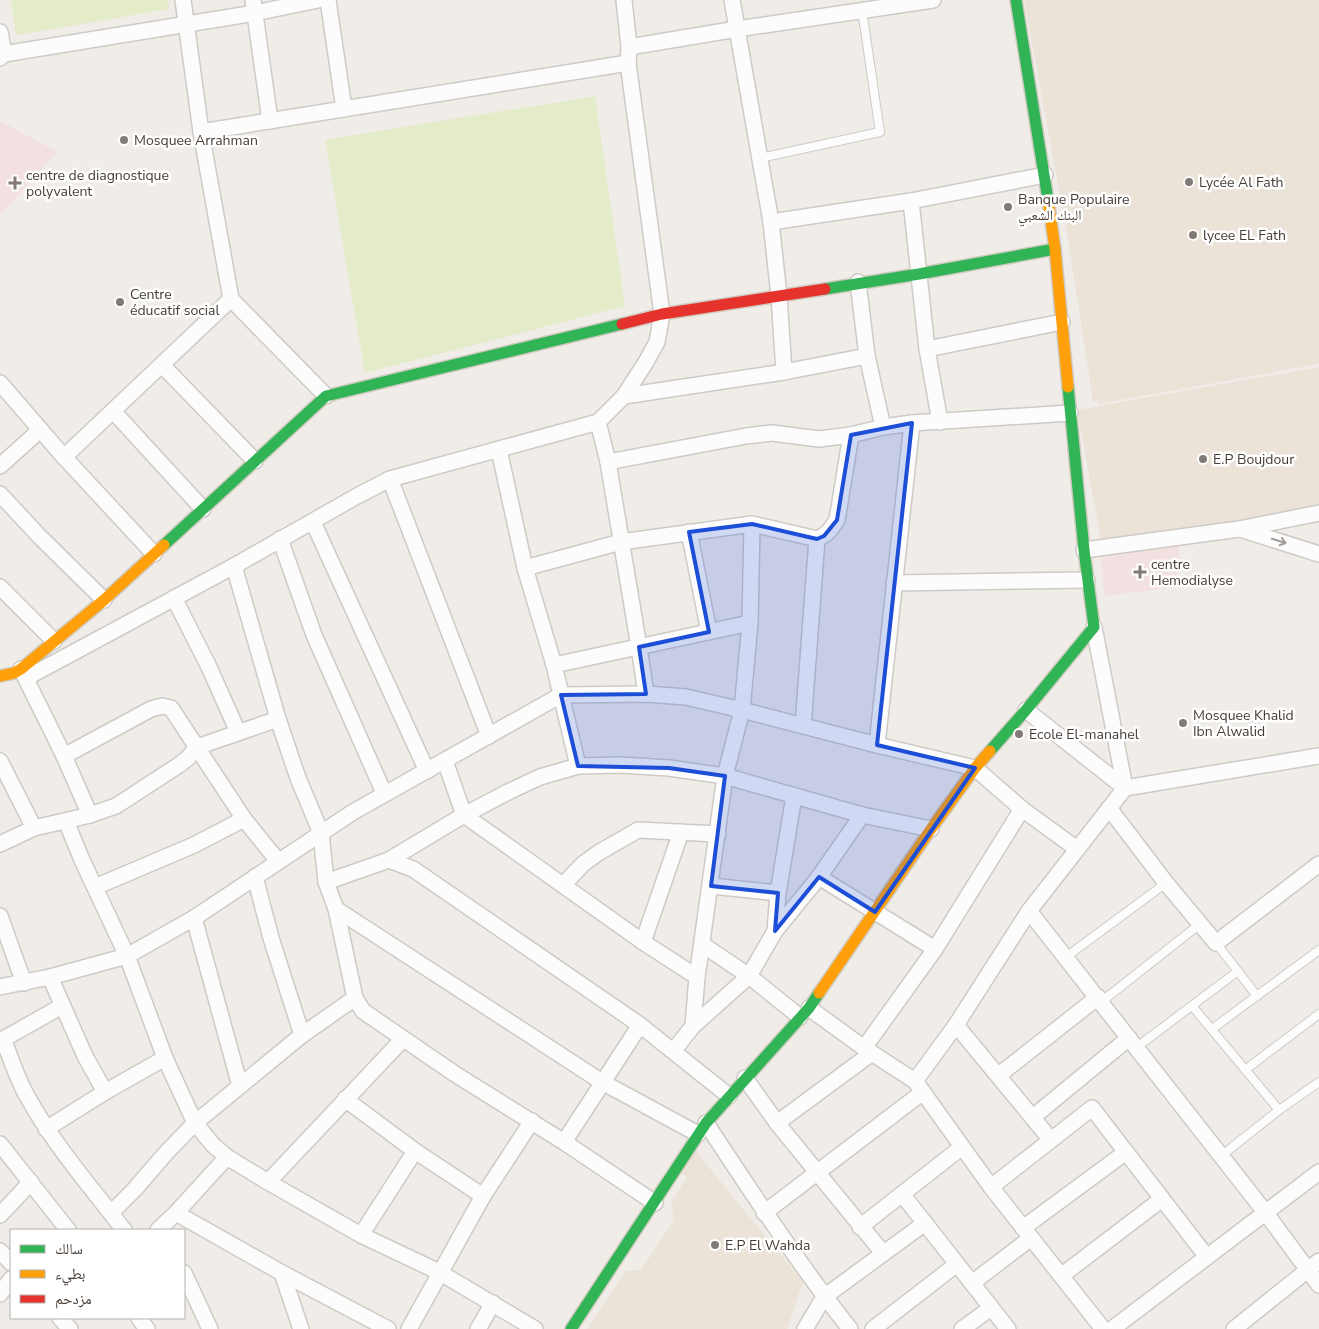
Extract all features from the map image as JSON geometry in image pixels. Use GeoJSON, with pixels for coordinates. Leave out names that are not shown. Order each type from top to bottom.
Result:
{"type":"FeatureCollection","features":[{"type":"Feature","properties":{"kind":"main road"},"geometry":{"type":"LineString","coordinates":[[572,1329],[702,1128],[804,1013],[975,768],[1026,710],[1094,627],[1087,580],[1055,249],[1045,175],[1016,0]]}},
{"type":"Feature","properties":{"kind":"main road"},"geometry":{"type":"LineString","coordinates":[[0,676],[14,673],[24,674],[54,641],[104,600],[326,396],[662,314],[919,274],[1055,249]]}},
{"type":"Feature","properties":{"kind":"street"},"geometry":{"type":"LineString","coordinates":[[183,0],[200,132],[231,298],[326,396]]}},
{"type":"Feature","properties":{"kind":"street"},"geometry":{"type":"LineString","coordinates":[[0,32],[2,56],[186,23],[254,6],[318,0]]}},
{"type":"Feature","properties":{"kind":"street"},"geometry":{"type":"LineString","coordinates":[[328,0],[344,109]]}},
{"type":"Feature","properties":{"kind":"street"},"geometry":{"type":"LineString","coordinates":[[90,815],[24,674],[174,598],[357,496],[390,480],[598,422],[624,396],[657,342],[662,314],[628,63],[629,47],[624,0]]}},
{"type":"Feature","properties":{"kind":"street"},"geometry":{"type":"LineString","coordinates":[[732,0],[771,222],[779,296],[784,372]]}},
{"type":"Feature","properties":{"kind":"street"},"geometry":{"type":"LineString","coordinates":[[629,47],[868,6],[933,0]]}},
{"type":"Feature","properties":{"kind":"street"},"geometry":{"type":"LineString","coordinates":[[254,6],[270,121]]}},
{"type":"Feature","properties":{"kind":"street"},"geometry":{"type":"LineString","coordinates":[[200,132],[628,63]]}},
{"type":"Feature","properties":{"kind":"street"},"geometry":{"type":"LineString","coordinates":[[771,222],[911,201],[1045,175]]}},
{"type":"Feature","properties":{"kind":"street"},"geometry":{"type":"LineString","coordinates":[[911,201],[927,349],[940,422]]}},
{"type":"Feature","properties":{"kind":"street"},"geometry":{"type":"LineString","coordinates":[[858,282],[867,356],[883,427]]}},
{"type":"Feature","properties":{"kind":"street"},"geometry":{"type":"LineString","coordinates":[[64,457],[231,298]]}},
{"type":"Feature","properties":{"kind":"street"},"geometry":{"type":"LineString","coordinates":[[927,349],[1062,322]]}},
{"type":"Feature","properties":{"kind":"street"},"geometry":{"type":"LineString","coordinates":[[624,396],[784,372],[867,356]]}},
{"type":"Feature","properties":{"kind":"street"},"geometry":{"type":"LineString","coordinates":[[162,365],[255,461]]}},
{"type":"Feature","properties":{"kind":"street"},"geometry":{"type":"LineString","coordinates":[[0,383],[64,457],[154,554]]}},
{"type":"Feature","properties":{"kind":"street"},"geometry":{"type":"LineString","coordinates":[[113,411],[203,509]]}},
{"type":"Feature","properties":{"kind":"street"},"geometry":{"type":"LineString","coordinates":[[608,462],[746,436],[772,433],[819,439],[912,423],[1070,413]]}},
{"type":"Feature","properties":{"kind":"street"},"geometry":{"type":"LineString","coordinates":[[598,422],[608,462],[640,647],[646,694]]}},
{"type":"Feature","properties":{"kind":"street"},"geometry":{"type":"LineString","coordinates":[[877,745],[912,423]]}},
{"type":"Feature","properties":{"kind":"street"},"geometry":{"type":"LineString","coordinates":[[0,466],[40,430]]}},
{"type":"Feature","properties":{"kind":"street"},"geometry":{"type":"LineString","coordinates":[[525,568],[621,542],[752,524],[817,539],[824,536],[837,520],[851,435]]}},
{"type":"Feature","properties":{"kind":"street"},"geometry":{"type":"LineString","coordinates":[[498,450],[525,568],[554,665],[578,766]]}},
{"type":"Feature","properties":{"kind":"street"},"geometry":{"type":"LineString","coordinates":[[390,480],[489,736]]}},
{"type":"Feature","properties":{"kind":"street"},"geometry":{"type":"LineString","coordinates":[[0,494],[38,535],[104,600]]}},
{"type":"Feature","properties":{"kind":"street"},"geometry":{"type":"LineString","coordinates":[[1084,550],[1238,529],[1319,513]]}},
{"type":"Feature","properties":{"kind":"street"},"geometry":{"type":"LineString","coordinates":[[313,522],[426,771]]}},
{"type":"Feature","properties":{"kind":"street"},"geometry":{"type":"LineString","coordinates":[[693,1026],[697,977],[703,946],[725,776],[742,710],[750,623],[752,524]]}},
{"type":"Feature","properties":{"kind":"street"},"geometry":{"type":"LineString","coordinates":[[1238,529],[1319,554]]}},
{"type":"Feature","properties":{"kind":"street"},"geometry":{"type":"LineString","coordinates":[[689,532],[709,632]]}},
{"type":"Feature","properties":{"kind":"street"},"geometry":{"type":"LineString","coordinates":[[280,539],[314,635],[384,793]]}},
{"type":"Feature","properties":{"kind":"street"},"geometry":{"type":"LineString","coordinates":[[803,726],[817,539]]}},
{"type":"Feature","properties":{"kind":"street"},"geometry":{"type":"LineString","coordinates":[[234,566],[278,719],[298,778],[321,833],[326,882],[336,909],[355,998],[362,1011],[455,1074],[564,1142],[655,1203]]}},
{"type":"Feature","properties":{"kind":"street"},"geometry":{"type":"LineString","coordinates":[[894,583],[1087,580]]}},
{"type":"Feature","properties":{"kind":"street"},"geometry":{"type":"LineString","coordinates":[[0,587],[54,641]]}},
{"type":"Feature","properties":{"kind":"street"},"geometry":{"type":"LineString","coordinates":[[174,598],[209,667],[238,732]]}},
{"type":"Feature","properties":{"kind":"street"},"geometry":{"type":"LineString","coordinates":[[554,665],[750,623]]}},
{"type":"Feature","properties":{"kind":"street"},"geometry":{"type":"LineString","coordinates":[[1094,627],[1125,788]]}},
{"type":"Feature","properties":{"kind":"street"},"geometry":{"type":"LineString","coordinates":[[0,986],[50,977],[127,956],[194,918],[352,812],[561,695],[646,694],[686,697],[975,768],[1022,809],[1077,849]]}},
{"type":"Feature","properties":{"kind":"street"},"geometry":{"type":"LineString","coordinates":[[64,756],[151,709],[162,706],[171,708],[244,819],[278,861]]}},
{"type":"Feature","properties":{"kind":"street"},"geometry":{"type":"LineString","coordinates":[[1026,710],[1125,788]]}},
{"type":"Feature","properties":{"kind":"street"},"geometry":{"type":"LineString","coordinates":[[0,844],[34,828],[90,815],[116,806],[184,762],[197,747],[278,719]]}},
{"type":"Feature","properties":{"kind":"street"},"geometry":{"type":"LineString","coordinates":[[764,1213],[818,1173],[919,1087],[956,1024],[1029,911],[1125,788],[1319,756]]}},
{"type":"Feature","properties":{"kind":"street"},"geometry":{"type":"LineString","coordinates":[[0,761],[34,828]]}},
{"type":"Feature","properties":{"kind":"street"},"geometry":{"type":"LineString","coordinates":[[445,761],[464,815],[643,942],[697,977]]}},
{"type":"Feature","properties":{"kind":"street"},"geometry":{"type":"LineString","coordinates":[[326,882],[389,860],[464,815],[540,777],[578,766],[620,765],[669,768],[725,776],[862,814],[931,829]]}},
{"type":"Feature","properties":{"kind":"street"},"geometry":{"type":"LineString","coordinates":[[775,931],[778,893],[794,796]]}},
{"type":"Feature","properties":{"kind":"street"},"geometry":{"type":"LineString","coordinates":[[1108,808],[1166,883],[1216,943],[1319,864]]}},
{"type":"Feature","properties":{"kind":"street"},"geometry":{"type":"LineString","coordinates":[[777,1123],[868,1050],[935,949],[1022,809]]}},
{"type":"Feature","properties":{"kind":"street"},"geometry":{"type":"LineString","coordinates":[[674,1050],[693,1026],[749,976],[775,931],[819,877],[862,814]]}},
{"type":"Feature","properties":{"kind":"street"},"geometry":{"type":"LineString","coordinates":[[95,888],[194,845],[244,819]]}},
{"type":"Feature","properties":{"kind":"street"},"geometry":{"type":"LineString","coordinates":[[66,821],[127,956],[165,1058],[195,1124],[213,1145],[227,1157],[268,1182],[361,1235],[439,1272],[535,1329]]}},
{"type":"Feature","properties":{"kind":"street"},"geometry":{"type":"LineString","coordinates":[[562,885],[583,864],[630,834],[645,830],[718,834]]}},
{"type":"Feature","properties":{"kind":"street"},"geometry":{"type":"LineString","coordinates":[[643,942],[680,832]]}},
{"type":"Feature","properties":{"kind":"street"},"geometry":{"type":"LineString","coordinates":[[389,860],[413,870],[640,1025],[674,1050],[729,1096]]}},
{"type":"Feature","properties":{"kind":"street"},"geometry":{"type":"LineString","coordinates":[[255,877],[271,938],[302,1036]]}},
{"type":"Feature","properties":{"kind":"street"},"geometry":{"type":"LineString","coordinates":[[819,877],[935,949]]}},
{"type":"Feature","properties":{"kind":"street"},"geometry":{"type":"LineString","coordinates":[[711,886],[778,893]]}},
{"type":"Feature","properties":{"kind":"street"},"geometry":{"type":"LineString","coordinates":[[336,909],[602,1082],[702,1128],[824,1297],[850,1329]]}},
{"type":"Feature","properties":{"kind":"street"},"geometry":{"type":"LineString","coordinates":[[1029,911],[1100,999],[1265,1212],[1313,1266],[1319,1285]]}},
{"type":"Feature","properties":{"kind":"street"},"geometry":{"type":"LineString","coordinates":[[0,916],[24,983]]}},
{"type":"Feature","properties":{"kind":"street"},"geometry":{"type":"LineString","coordinates":[[194,918],[240,1086]]}},
{"type":"Feature","properties":{"kind":"street"},"geometry":{"type":"LineString","coordinates":[[703,946],[804,1013],[868,1050],[919,1087],[992,1187],[1103,1329]]}},
{"type":"Feature","properties":{"kind":"street"},"geometry":{"type":"LineString","coordinates":[[50,977],[85,1056],[105,1092]]}},
{"type":"Feature","properties":{"kind":"street"},"geometry":{"type":"LineString","coordinates":[[111,1213],[195,1124],[302,1036],[355,998]]}},
{"type":"Feature","properties":{"kind":"street"},"geometry":{"type":"LineString","coordinates":[[999,1076],[1100,999]]}},
{"type":"Feature","properties":{"kind":"street"},"geometry":{"type":"LineString","coordinates":[[62,1006],[2,1040],[26,1094],[46,1129],[80,1176],[123,1229]]}},
{"type":"Feature","properties":{"kind":"street"},"geometry":{"type":"LineString","coordinates":[[956,1024],[1051,1140]]}},
{"type":"Feature","properties":{"kind":"street"},"geometry":{"type":"LineString","coordinates":[[564,1142],[640,1025]]}},
{"type":"Feature","properties":{"kind":"street"},"geometry":{"type":"LineString","coordinates":[[268,1182],[403,1039]]}},
{"type":"Feature","properties":{"kind":"street"},"geometry":{"type":"LineString","coordinates":[[1033,1117],[1133,1043]]}},
{"type":"Feature","properties":{"kind":"street"},"geometry":{"type":"LineString","coordinates":[[46,1129],[105,1092],[165,1058]]}},
{"type":"Feature","properties":{"kind":"street"},"geometry":{"type":"LineString","coordinates":[[745,1078],[777,1123],[883,1254]]}},
{"type":"Feature","properties":{"kind":"street"},"geometry":{"type":"LineString","coordinates":[[345,1099],[414,1151],[483,1196]]}},
{"type":"Feature","properties":{"kind":"street"},"geometry":{"type":"LineString","coordinates":[[992,1187],[1092,1108],[1206,1257]]}},
{"type":"Feature","properties":{"kind":"street"},"geometry":{"type":"LineString","coordinates":[[409,1329],[483,1196],[532,1122]]}},
{"type":"Feature","properties":{"kind":"street"},"geometry":{"type":"LineString","coordinates":[[0,1144],[67,1229]]}},
{"type":"Feature","properties":{"kind":"street"},"geometry":{"type":"LineString","coordinates":[[860,1227],[962,1146]]}},
{"type":"Feature","properties":{"kind":"street"},"geometry":{"type":"LineString","coordinates":[[361,1235],[414,1151]]}},
{"type":"Feature","properties":{"kind":"street"},"geometry":{"type":"LineString","coordinates":[[972,1284],[1027,1233],[1126,1152]]}},
{"type":"Feature","properties":{"kind":"street"},"geometry":{"type":"LineString","coordinates":[[160,1229],[227,1157]]}},
{"type":"Feature","properties":{"kind":"street"},"geometry":{"type":"LineString","coordinates":[[1112,1329],[1319,1172]]}},
{"type":"Feature","properties":{"kind":"street"},"geometry":{"type":"LineString","coordinates":[[0,1215],[31,1182]]}},
{"type":"Feature","properties":{"kind":"street"},"geometry":{"type":"LineString","coordinates":[[902,1194],[1008,1329]]}},
{"type":"Feature","properties":{"kind":"street"},"geometry":{"type":"LineString","coordinates":[[1061,1276],[1162,1198]]}},
{"type":"Feature","properties":{"kind":"street"},"geometry":{"type":"LineString","coordinates":[[176,1213],[282,1273],[388,1329]]}},
{"type":"Feature","properties":{"kind":"street"},"geometry":{"type":"LineString","coordinates":[[805,1329],[824,1297],[925,1222]]}},
{"type":"Feature","properties":{"kind":"street"},"geometry":{"type":"LineString","coordinates":[[0,1251],[10,1262]]}},
{"type":"Feature","properties":{"kind":"street"},"geometry":{"type":"LineString","coordinates":[[873,1329],[957,1264]]}},
{"type":"Feature","properties":{"kind":"street"},"geometry":{"type":"LineString","coordinates":[[1234,1329],[1313,1266]]}},
{"type":"Feature","properties":{"kind":"street"},"geometry":{"type":"LineString","coordinates":[[282,1273],[301,1329]]}},
{"type":"Feature","properties":{"kind":"street"},"geometry":{"type":"LineString","coordinates":[[185,1275],[210,1329]]}},
{"type":"Feature","properties":{"kind":"street"},"geometry":{"type":"LineString","coordinates":[[0,1294],[10,1280]]}},
{"type":"Feature","properties":{"kind":"street"},"geometry":{"type":"LineString","coordinates":[[478,1329],[493,1303]]}},
{"type":"Feature","properties":{"kind":"street"},"geometry":{"type":"LineString","coordinates":[[962,1329],[991,1308]]}},
{"type":"Feature","properties":{"kind":"street"},"geometry":{"type":"LineString","coordinates":[[61,1319],[70,1329]]}},
{"type":"Feature","properties":{"kind":"lane"},"geometry":{"type":"LineString","coordinates":[[760,158],[880,132],[868,6]]}},
{"type":"Feature","properties":{"kind":"lane"},"geometry":{"type":"LineString","coordinates":[[1066,957],[1166,883]]}},
{"type":"Feature","properties":{"kind":"lane"},"geometry":{"type":"LineString","coordinates":[[1100,999],[1200,924]]}},
{"type":"Feature","properties":{"kind":"lane"},"geometry":{"type":"LineString","coordinates":[[1216,943],[1257,996]]}},
{"type":"Feature","properties":{"kind":"lane"},"geometry":{"type":"LineString","coordinates":[[1212,1029],[1319,950]]}},
{"type":"Feature","properties":{"kind":"lane"},"geometry":{"type":"LineString","coordinates":[[1133,1043],[1192,1006],[1238,971]]}},
{"type":"Feature","properties":{"kind":"lane"},"geometry":{"type":"LineString","coordinates":[[1192,1006],[1279,1110]]}},
{"type":"Feature","properties":{"kind":"lane"},"geometry":{"type":"LineString","coordinates":[[1245,1070],[1319,1014]]}},
{"type":"Feature","properties":{"kind":"lane"},"geometry":{"type":"LineString","coordinates":[[1221,1156],[1279,1110],[1319,1082]]}},
{"type":"Feature","properties":{"kind":"highlighted area"},"geometry":{"type":"Polygon","coordinates":[[[912,423],[877,745],[975,768],[875,912],[819,877],[775,931],[778,893],[711,886],[725,776],[669,768],[578,766],[561,695],[646,694],[639,647],[709,632],[689,532],[752,524],[817,539],[824,536],[837,520],[851,435],[912,423]]]}},
{"type":"Feature","properties":{"kind":"shaded area","name":"Lycée Al Fath"},"geometry":{"type":"Polygon","coordinates":[[[1024,0],[1319,0],[1319,364],[1098,404],[1097,400],[1093,401],[1067,233],[1024,0]]]}},
{"type":"Feature","properties":{"kind":"shaded area","name":"centre de diagnostique polyvalent"},"geometry":{"type":"Polygon","coordinates":[[[0,121],[58,152],[0,215],[0,121]]]}},
{"type":"Feature","properties":{"kind":"shaded area","name":"E.P Boujdour"},"geometry":{"type":"Polygon","coordinates":[[[1319,367],[1319,507],[1102,546],[1077,410],[1319,367]]]}},
{"type":"Feature","properties":{"kind":"shaded area","name":"centre Hemodialyse"},"geometry":{"type":"Polygon","coordinates":[[[1179,545],[1178,587],[1104,596],[1101,557],[1179,545]]]}},
{"type":"Feature","properties":{"kind":"shaded area","name":"E.P El Wahda"},"geometry":{"type":"Polygon","coordinates":[[[694,1149],[803,1282],[787,1329],[587,1329],[626,1271],[641,1270],[674,1220],[671,1202],[687,1177],[681,1173],[694,1149]]]}},
{"type":"Feature","properties":{"kind":"green space"},"geometry":{"type":"Polygon","coordinates":[[[11,0],[168,0],[169,9],[16,35],[11,0]]]}},
{"type":"Feature","properties":{"kind":"green space"},"geometry":{"type":"Polygon","coordinates":[[[595,96],[625,306],[365,373],[325,140],[595,96]]]}},
{"type":"Feature","properties":{"kind":"traffic: fast"},"geometry":{"type":"LineString","coordinates":[[1016,0],[1048,200]]}},
{"type":"Feature","properties":{"kind":"traffic: fast"},"geometry":{"type":"LineString","coordinates":[[825,289],[1055,249]]}},
{"type":"Feature","properties":{"kind":"traffic: fast"},"geometry":{"type":"LineString","coordinates":[[164,545],[326,396],[622,324]]}},
{"type":"Feature","properties":{"kind":"traffic: fast"},"geometry":{"type":"LineString","coordinates":[[990,751],[1094,627],[1084,550],[1068,387]]}},
{"type":"Feature","properties":{"kind":"traffic: fast"},"geometry":{"type":"LineString","coordinates":[[571,1329],[706,1123],[809,1008],[819,993]]}},
{"type":"Feature","properties":{"kind":"traffic: slow"},"geometry":{"type":"LineString","coordinates":[[1048,200],[1055,249],[1068,387]]}},
{"type":"Feature","properties":{"kind":"traffic: slow"},"geometry":{"type":"LineString","coordinates":[[0,676],[14,673],[21,669],[104,600],[164,545]]}},
{"type":"Feature","properties":{"kind":"traffic: slow"},"geometry":{"type":"LineString","coordinates":[[819,993],[931,829],[975,768],[990,751]]}},
{"type":"Feature","properties":{"kind":"traffic: jam"},"geometry":{"type":"LineString","coordinates":[[622,324],[662,314],[825,289]]}},
{"type":"Feature","properties":{"kind":"place","name":"Mosquee Arrahman"},"geometry":{"type":"Point","coordinates":[124,140]}},
{"type":"Feature","properties":{"kind":"place","name":"Lycée Al Fath"},"geometry":{"type":"Point","coordinates":[1189,182]}},
{"type":"Feature","properties":{"kind":"place","name":"centre de diagnostique polyvalent"},"geometry":{"type":"Point","coordinates":[15,183]}},
{"type":"Feature","properties":{"kind":"place","name":"Banque Populaire البنك الشعبي"},"geometry":{"type":"Point","coordinates":[1008,207]}},
{"type":"Feature","properties":{"kind":"place","name":"lycee EL Fath"},"geometry":{"type":"Point","coordinates":[1193,235]}},
{"type":"Feature","properties":{"kind":"place","name":"Centre éducatif social"},"geometry":{"type":"Point","coordinates":[120,302]}},
{"type":"Feature","properties":{"kind":"place","name":"E.P Boujdour"},"geometry":{"type":"Point","coordinates":[1203,459]}},
{"type":"Feature","properties":{"kind":"place","name":"centre Hemodialyse"},"geometry":{"type":"Point","coordinates":[1140,572]}},
{"type":"Feature","properties":{"kind":"place","name":"Mosquee Khalid Ibn Alwalid"},"geometry":{"type":"Point","coordinates":[1183,723]}},
{"type":"Feature","properties":{"kind":"place","name":"Ecole El-manahel"},"geometry":{"type":"Point","coordinates":[1019,734]}},
{"type":"Feature","properties":{"kind":"place","name":"E.P El Wahda"},"geometry":{"type":"Point","coordinates":[715,1245]}}]}
